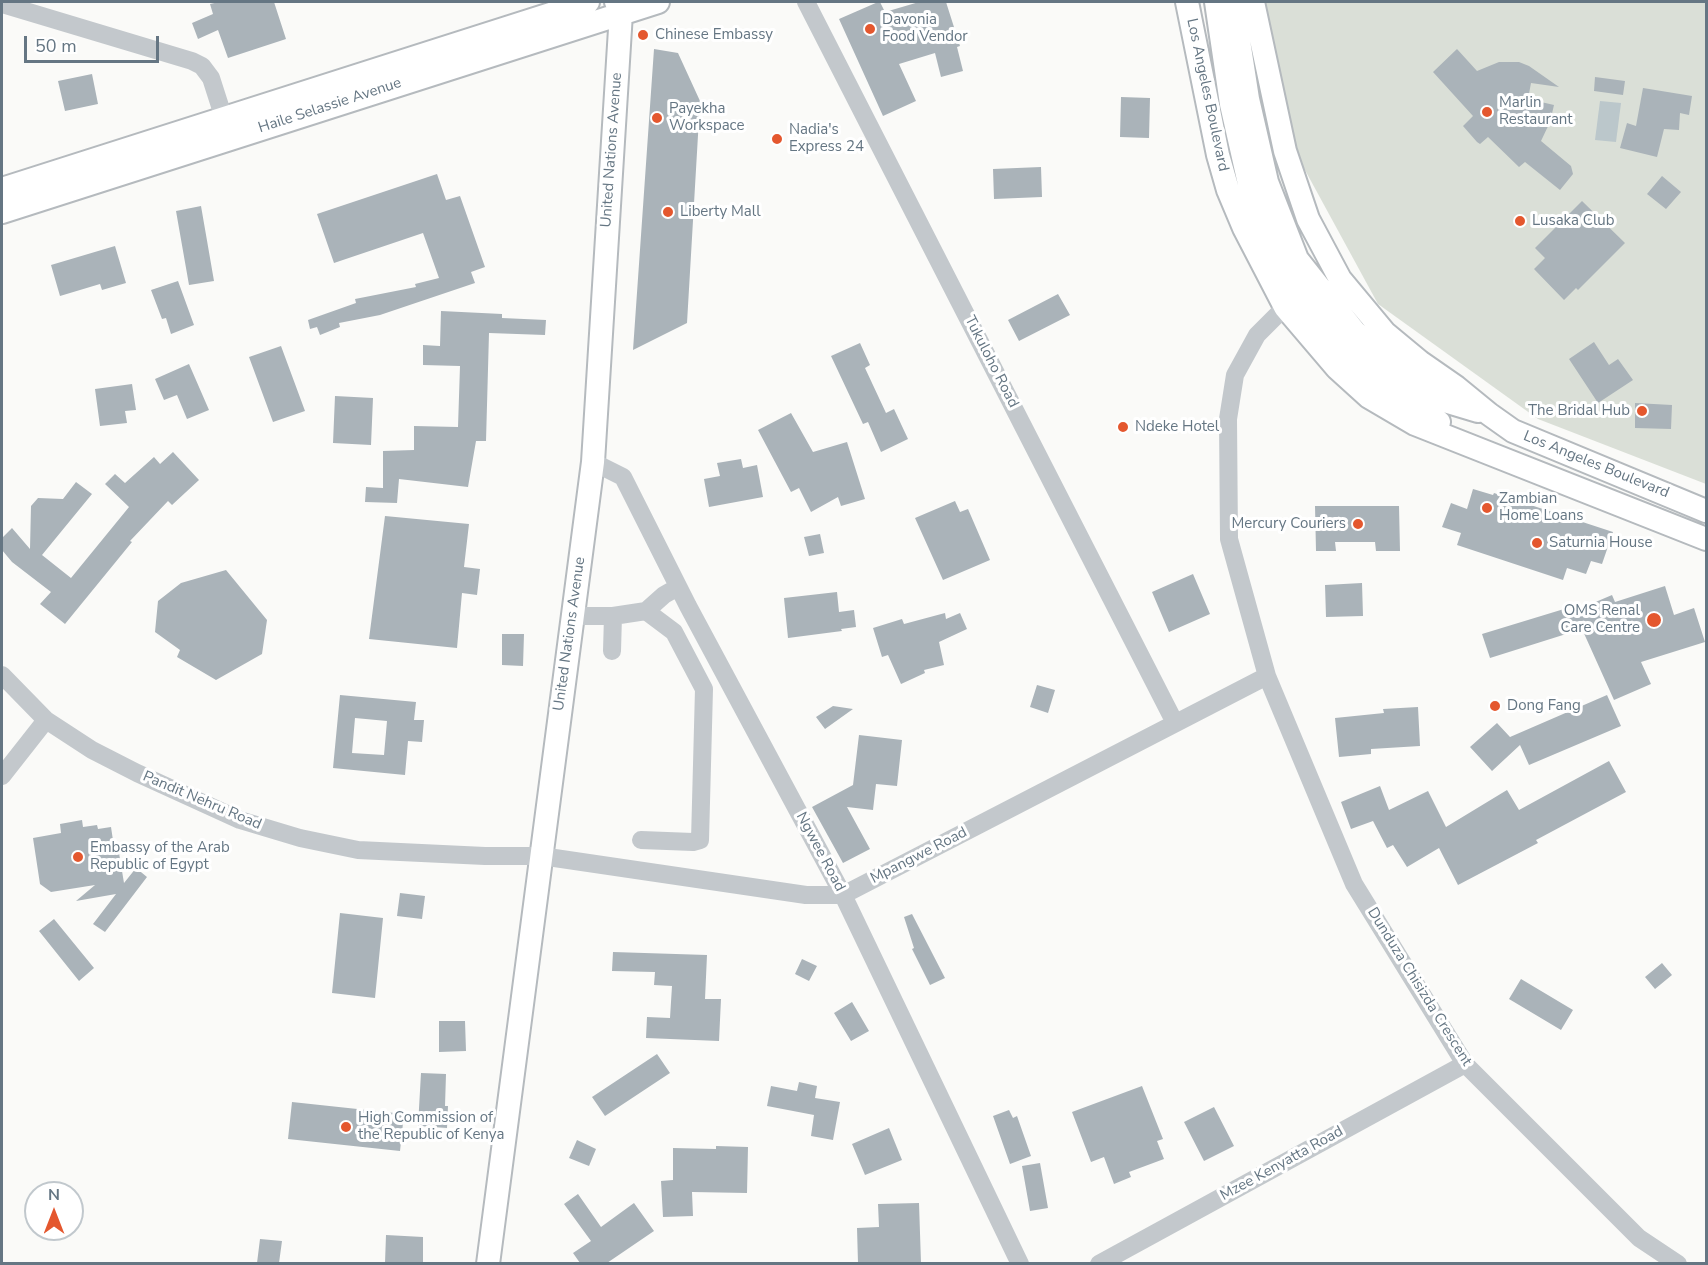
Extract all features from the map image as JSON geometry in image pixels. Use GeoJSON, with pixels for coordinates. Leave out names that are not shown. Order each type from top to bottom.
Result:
{"type":"FeatureCollection","features":[{"type":"Feature","properties":{"kind":"main road","name":"Haile Selassie Avenue"},"geometry":{"type":"LineString","coordinates":[[2,212],[228,128],[588,2]]}},
{"type":"Feature","properties":{"kind":"main road","name":"Haile Selassie Avenue"},"geometry":{"type":"LineString","coordinates":[[2,189],[228,128],[619,7],[658,2]]}},
{"type":"Feature","properties":{"kind":"main road","name":"Los Angeles Boulevard"},"geometry":{"type":"LineString","coordinates":[[1187,2],[1218,155],[1228,190],[1244,228],[1285,307],[1337,368],[1369,397],[1415,424],[1707,539]]}},
{"type":"Feature","properties":{"kind":"main road","name":"Los Angeles Boulevard"},"geometry":{"type":"LineString","coordinates":[[1216,2],[1231,104],[1250,188],[1282,268],[1342,344],[1395,392],[1440,422],[1463,442]]}},
{"type":"Feature","properties":{"kind":"main road","name":"Los Angeles Boulevard"},"geometry":{"type":"LineString","coordinates":[[1233,2],[1248,99],[1267,182],[1297,259],[1355,332],[1405,377],[1448,402],[1489,414]]}},
{"type":"Feature","properties":{"kind":"main road","name":"Los Angeles Boulevard"},"geometry":{"type":"LineString","coordinates":[[1253,2],[1285,152],[1308,219],[1340,279],[1385,333],[1513,431],[1707,511]]}},
{"type":"Feature","properties":{"kind":"main road","name":"United Nations Avenue"},"geometry":{"type":"LineString","coordinates":[[488,1263],[593,462],[619,7]]}},
{"type":"Feature","properties":{"kind":"street","name":"Tukuloho Road"},"geometry":{"type":"LineString","coordinates":[[806,2],[1175,723]]}},
{"type":"Feature","properties":{"kind":"street"},"geometry":{"type":"LineString","coordinates":[[2,4],[192,61],[202,66],[211,78],[228,128]]}},
{"type":"Feature","properties":{"kind":"street","name":"Dunduza Chisizda Crescent"},"geometry":{"type":"LineString","coordinates":[[1285,307],[1257,335],[1235,375],[1228,419],[1229,538],[1267,676],[1354,884],[1465,1064],[1639,1238],[1678,1263]]}},
{"type":"Feature","properties":{"kind":"street","name":"Ngwee Road"},"geometry":{"type":"LineString","coordinates":[[593,462],[623,477],[678,587],[843,895],[1020,1263]]}},
{"type":"Feature","properties":{"kind":"street"},"geometry":{"type":"LineString","coordinates":[[573,616],[613,616],[646,611],[678,587]]}},
{"type":"Feature","properties":{"kind":"street"},"geometry":{"type":"LineString","coordinates":[[641,840],[693,842],[700,840],[704,689],[674,632],[646,611]]}},
{"type":"Feature","properties":{"kind":"street"},"geometry":{"type":"LineString","coordinates":[[612,651],[613,616]]}},
{"type":"Feature","properties":{"kind":"street","name":"Pandit Nehru Road"},"geometry":{"type":"LineString","coordinates":[[2,675],[46,720],[92,750],[240,820],[300,838],[358,850],[541,856]]}},
{"type":"Feature","properties":{"kind":"street","name":"Mpangwe Road"},"geometry":{"type":"LineString","coordinates":[[541,856],[806,895],[843,895],[1267,676]]}},
{"type":"Feature","properties":{"kind":"street"},"geometry":{"type":"LineString","coordinates":[[2,776],[46,720]]}},
{"type":"Feature","properties":{"kind":"street","name":"Mzee Kenyatta Road"},"geometry":{"type":"LineString","coordinates":[[1099,1263],[1465,1064]]}},
{"type":"Feature","properties":{"kind":"shaded area","name":"Lusaka Club"},"geometry":{"type":"Polygon","coordinates":[[[1260,2],[1706,2],[1706,484],[1538,419],[1378,304],[1287,137],[1260,2]]]}},
{"type":"Feature","properties":{"kind":"shaded area"},"geometry":{"type":"Polygon","coordinates":[[[1600,101],[1621,103],[1616,142],[1595,140],[1600,101]]]}},
{"type":"Feature","properties":{"kind":"building"},"geometry":{"type":"Polygon","coordinates":[[[274,2],[286,39],[228,58],[218,30],[198,39],[192,23],[213,14],[210,4],[274,2]]]}},
{"type":"Feature","properties":{"kind":"building"},"geometry":{"type":"Polygon","coordinates":[[[878,2],[885,12],[919,2],[946,2],[960,46],[957,47],[963,71],[941,77],[935,53],[899,64],[916,101],[883,116],[839,19],[878,2]]]}},
{"type":"Feature","properties":{"kind":"building","name":"Liberty Mall"},"geometry":{"type":"Polygon","coordinates":[[[654,49],[678,53],[700,101],[687,323],[633,350],[654,49]]]}},
{"type":"Feature","properties":{"kind":"building"},"geometry":{"type":"Polygon","coordinates":[[[1457,49],[1477,71],[1499,62],[1519,62],[1529,66],[1559,87],[1531,83],[1528,99],[1554,105],[1550,122],[1541,141],[1571,166],[1573,174],[1560,190],[1525,162],[1519,167],[1488,137],[1480,144],[1463,126],[1473,116],[1433,72],[1457,49]]]}},
{"type":"Feature","properties":{"kind":"building"},"geometry":{"type":"Polygon","coordinates":[[[92,74],[98,104],[65,111],[58,81],[92,74]]]}},
{"type":"Feature","properties":{"kind":"building"},"geometry":{"type":"Polygon","coordinates":[[[1595,77],[1625,81],[1623,95],[1594,91],[1595,77]]]}},
{"type":"Feature","properties":{"kind":"building"},"geometry":{"type":"Polygon","coordinates":[[[1643,88],[1692,96],[1689,115],[1680,113],[1679,130],[1664,129],[1657,157],[1620,148],[1627,123],[1636,126],[1643,88]]]}},
{"type":"Feature","properties":{"kind":"building"},"geometry":{"type":"Polygon","coordinates":[[[1121,97],[1150,98],[1149,138],[1120,137],[1121,97]]]}},
{"type":"Feature","properties":{"kind":"building"},"geometry":{"type":"Polygon","coordinates":[[[1041,167],[1042,197],[994,199],[993,169],[1041,167]]]}},
{"type":"Feature","properties":{"kind":"building"},"geometry":{"type":"Polygon","coordinates":[[[437,174],[446,200],[460,196],[485,267],[471,272],[475,283],[380,315],[339,323],[340,327],[320,335],[317,327],[310,329],[308,320],[356,303],[355,299],[416,287],[415,284],[439,278],[423,233],[334,263],[317,214],[437,174]]]}},
{"type":"Feature","properties":{"kind":"building"},"geometry":{"type":"Polygon","coordinates":[[[1662,176],[1681,192],[1666,209],[1647,194],[1662,176]]]}},
{"type":"Feature","properties":{"kind":"building"},"geometry":{"type":"Polygon","coordinates":[[[1582,201],[1625,243],[1578,290],[1576,288],[1564,300],[1534,269],[1545,258],[1535,248],[1582,201]]]}},
{"type":"Feature","properties":{"kind":"building"},"geometry":{"type":"Polygon","coordinates":[[[201,206],[214,281],[189,285],[176,211],[201,206]]]}},
{"type":"Feature","properties":{"kind":"building"},"geometry":{"type":"Polygon","coordinates":[[[115,246],[126,283],[102,290],[100,284],[60,296],[51,265],[115,246]]]}},
{"type":"Feature","properties":{"kind":"building"},"geometry":{"type":"Polygon","coordinates":[[[178,281],[194,325],[171,334],[166,318],[162,319],[151,290],[178,281]]]}},
{"type":"Feature","properties":{"kind":"building"},"geometry":{"type":"Polygon","coordinates":[[[1058,294],[1070,315],[1019,341],[1008,320],[1058,294]]]}},
{"type":"Feature","properties":{"kind":"building"},"geometry":{"type":"Polygon","coordinates":[[[441,311],[502,314],[502,318],[546,320],[545,335],[489,333],[486,441],[476,441],[468,487],[399,479],[397,503],[365,502],[366,487],[383,488],[383,451],[414,450],[414,426],[458,427],[460,366],[423,365],[423,345],[440,346],[441,311]]]}},
{"type":"Feature","properties":{"kind":"building"},"geometry":{"type":"Polygon","coordinates":[[[1594,342],[1609,365],[1618,359],[1633,380],[1598,403],[1569,359],[1594,342]]]}},
{"type":"Feature","properties":{"kind":"building"},"geometry":{"type":"Polygon","coordinates":[[[860,343],[870,365],[865,368],[886,413],[894,409],[908,439],[881,452],[868,422],[863,424],[831,356],[860,343]]]}},
{"type":"Feature","properties":{"kind":"building"},"geometry":{"type":"Polygon","coordinates":[[[281,346],[305,411],[273,422],[249,357],[281,346]]]}},
{"type":"Feature","properties":{"kind":"building"},"geometry":{"type":"Polygon","coordinates":[[[189,364],[209,410],[187,419],[177,395],[164,400],[155,379],[189,364]]]}},
{"type":"Feature","properties":{"kind":"building"},"geometry":{"type":"Polygon","coordinates":[[[132,384],[136,410],[125,411],[127,423],[100,426],[95,389],[132,384]]]}},
{"type":"Feature","properties":{"kind":"building"},"geometry":{"type":"Polygon","coordinates":[[[335,396],[373,398],[371,445],[333,443],[335,396]]]}},
{"type":"Feature","properties":{"kind":"building"},"geometry":{"type":"Polygon","coordinates":[[[1635,403],[1672,405],[1671,429],[1635,428],[1635,403]]]}},
{"type":"Feature","properties":{"kind":"building"},"geometry":{"type":"Polygon","coordinates":[[[791,413],[813,452],[847,442],[865,499],[841,506],[838,497],[811,512],[799,488],[791,492],[758,430],[791,413]]]}},
{"type":"Feature","properties":{"kind":"building"},"geometry":{"type":"Polygon","coordinates":[[[173,452],[199,480],[172,505],[168,501],[130,541],[132,542],[65,624],[40,604],[51,592],[12,562],[2,550],[2,538],[12,528],[30,549],[31,506],[38,498],[63,499],[76,482],[92,494],[42,555],[71,578],[129,507],[105,484],[115,474],[125,483],[154,457],[160,464],[173,452]]]}},
{"type":"Feature","properties":{"kind":"building"},"geometry":{"type":"Polygon","coordinates":[[[741,459],[743,468],[757,465],[763,497],[709,507],[704,479],[720,476],[717,463],[741,459]]]}},
{"type":"Feature","properties":{"kind":"building"},"geometry":{"type":"Polygon","coordinates":[[[1473,489],[1493,495],[1494,493],[1613,532],[1602,564],[1591,561],[1586,574],[1567,568],[1563,580],[1457,545],[1461,533],[1442,527],[1451,503],[1467,509],[1473,489]]]}},
{"type":"Feature","properties":{"kind":"building"},"geometry":{"type":"Polygon","coordinates":[[[955,501],[960,512],[968,509],[990,560],[943,580],[915,518],[955,501]]]}},
{"type":"Feature","properties":{"kind":"building","name":"Mercury Couriers"},"geometry":{"type":"Polygon","coordinates":[[[1315,506],[1399,506],[1400,551],[1376,551],[1375,542],[1335,542],[1336,551],[1316,551],[1315,506]]]}},
{"type":"Feature","properties":{"kind":"building"},"geometry":{"type":"Polygon","coordinates":[[[385,516],[469,524],[464,567],[480,569],[477,595],[462,593],[457,648],[369,639],[385,516]]]}},
{"type":"Feature","properties":{"kind":"building"},"geometry":{"type":"Polygon","coordinates":[[[820,534],[824,553],[809,556],[804,537],[820,534]]]}},
{"type":"Feature","properties":{"kind":"building"},"geometry":{"type":"Polygon","coordinates":[[[226,570],[267,620],[262,654],[216,680],[177,657],[180,650],[155,632],[158,601],[181,583],[226,570]]]}},
{"type":"Feature","properties":{"kind":"building"},"geometry":{"type":"Polygon","coordinates":[[[1193,574],[1210,614],[1169,632],[1152,592],[1193,574]]]}},
{"type":"Feature","properties":{"kind":"building"},"geometry":{"type":"Polygon","coordinates":[[[1362,583],[1363,616],[1326,617],[1325,585],[1362,583]]]}},
{"type":"Feature","properties":{"kind":"building"},"geometry":{"type":"Polygon","coordinates":[[[1665,586],[1674,615],[1694,608],[1705,642],[1641,662],[1651,684],[1614,700],[1582,629],[1490,658],[1482,634],[1564,609],[1565,615],[1612,595],[1615,602],[1665,586]]]}},
{"type":"Feature","properties":{"kind":"building"},"geometry":{"type":"Polygon","coordinates":[[[837,592],[839,612],[854,610],[856,627],[788,638],[784,598],[837,592]]]}},
{"type":"Feature","properties":{"kind":"building"},"geometry":{"type":"Polygon","coordinates":[[[945,613],[946,619],[960,613],[967,629],[939,642],[944,665],[924,670],[925,673],[901,684],[888,655],[882,657],[873,628],[902,619],[904,624],[945,613]]]}},
{"type":"Feature","properties":{"kind":"building"},"geometry":{"type":"Polygon","coordinates":[[[502,634],[524,634],[523,666],[502,665],[502,634]]]}},
{"type":"Feature","properties":{"kind":"building"},"geometry":{"type":"Polygon","coordinates":[[[1037,685],[1055,690],[1048,713],[1030,707],[1037,685]]]}},
{"type":"Feature","properties":{"kind":"building"},"geometry":{"type":"Polygon","coordinates":[[[340,695],[416,702],[414,720],[424,720],[422,742],[408,741],[405,775],[333,768],[340,695]],[[355,718],[352,753],[384,755],[387,721],[355,718]]]}},
{"type":"Feature","properties":{"kind":"building"},"geometry":{"type":"Polygon","coordinates":[[[1607,695],[1621,726],[1529,765],[1520,745],[1492,771],[1470,747],[1497,723],[1510,737],[1607,695]]]}},
{"type":"Feature","properties":{"kind":"building"},"geometry":{"type":"Polygon","coordinates":[[[833,706],[853,709],[825,729],[816,717],[833,706]]]}},
{"type":"Feature","properties":{"kind":"building"},"geometry":{"type":"Polygon","coordinates":[[[1418,707],[1420,746],[1371,749],[1371,754],[1339,757],[1335,718],[1384,713],[1383,709],[1418,707]]]}},
{"type":"Feature","properties":{"kind":"building"},"geometry":{"type":"Polygon","coordinates":[[[859,735],[902,740],[897,786],[876,784],[873,810],[847,807],[870,849],[843,863],[812,807],[853,785],[859,735]]]}},
{"type":"Feature","properties":{"kind":"building"},"geometry":{"type":"Polygon","coordinates":[[[1609,761],[1626,792],[1536,840],[1538,843],[1458,885],[1439,848],[1407,867],[1393,845],[1387,848],[1373,821],[1351,829],[1341,802],[1380,786],[1389,810],[1428,791],[1446,827],[1507,790],[1519,810],[1609,761]]]}},
{"type":"Feature","properties":{"kind":"building","name":"Embassy of the Arab Republic of Egypt"},"geometry":{"type":"Polygon","coordinates":[[[82,820],[83,827],[97,825],[98,829],[111,827],[114,847],[118,847],[124,883],[136,868],[147,877],[105,932],[93,924],[116,894],[76,901],[95,885],[51,892],[40,884],[33,838],[61,833],[60,824],[82,820]]]}},
{"type":"Feature","properties":{"kind":"building"},"geometry":{"type":"Polygon","coordinates":[[[400,893],[425,896],[422,919],[397,916],[400,893]]]}},
{"type":"Feature","properties":{"kind":"building"},"geometry":{"type":"Polygon","coordinates":[[[340,913],[383,918],[375,998],[332,993],[340,913]]]}},
{"type":"Feature","properties":{"kind":"building"},"geometry":{"type":"Polygon","coordinates":[[[912,914],[945,978],[930,985],[912,949],[914,948],[904,917],[912,914]]]}},
{"type":"Feature","properties":{"kind":"building"},"geometry":{"type":"Polygon","coordinates":[[[54,919],[94,968],[79,981],[39,931],[54,919]]]}},
{"type":"Feature","properties":{"kind":"building"},"geometry":{"type":"Polygon","coordinates":[[[613,952],[707,955],[705,999],[721,999],[719,1041],[646,1038],[647,1017],[670,1018],[672,986],[654,985],[655,972],[612,971],[613,952]]]}},
{"type":"Feature","properties":{"kind":"building"},"geometry":{"type":"Polygon","coordinates":[[[802,959],[817,966],[809,981],[795,974],[802,959]]]}},
{"type":"Feature","properties":{"kind":"building"},"geometry":{"type":"Polygon","coordinates":[[[1662,963],[1672,975],[1655,989],[1645,977],[1662,963]]]}},
{"type":"Feature","properties":{"kind":"building"},"geometry":{"type":"Polygon","coordinates":[[[1521,979],[1573,1010],[1561,1030],[1509,999],[1521,979]]]}},
{"type":"Feature","properties":{"kind":"building"},"geometry":{"type":"Polygon","coordinates":[[[852,1002],[869,1031],[851,1041],[834,1013],[852,1002]]]}},
{"type":"Feature","properties":{"kind":"building"},"geometry":{"type":"Polygon","coordinates":[[[439,1021],[465,1021],[466,1051],[439,1052],[439,1021]]]}},
{"type":"Feature","properties":{"kind":"building"},"geometry":{"type":"Polygon","coordinates":[[[657,1054],[670,1073],[605,1116],[592,1097],[657,1054]]]}},
{"type":"Feature","properties":{"kind":"building"},"geometry":{"type":"Polygon","coordinates":[[[421,1073],[446,1074],[447,1128],[418,1126],[421,1073]]]}},
{"type":"Feature","properties":{"kind":"building"},"geometry":{"type":"Polygon","coordinates":[[[799,1082],[817,1086],[815,1098],[840,1102],[833,1140],[811,1136],[814,1115],[767,1106],[771,1086],[797,1091],[799,1082]]]}},
{"type":"Feature","properties":{"kind":"building"},"geometry":{"type":"Polygon","coordinates":[[[1142,1086],[1163,1139],[1157,1141],[1164,1159],[1129,1172],[1131,1177],[1114,1184],[1104,1157],[1091,1162],[1072,1112],[1142,1086]]]}},
{"type":"Feature","properties":{"kind":"building","name":"High Commission of the Republic of Kenya"},"geometry":{"type":"Polygon","coordinates":[[[292,1102],[404,1114],[400,1151],[288,1139],[292,1102]]]}},
{"type":"Feature","properties":{"kind":"building"},"geometry":{"type":"Polygon","coordinates":[[[1214,1107],[1234,1146],[1204,1161],[1184,1122],[1214,1107]]]}},
{"type":"Feature","properties":{"kind":"building"},"geometry":{"type":"Polygon","coordinates":[[[1009,1110],[1013,1118],[1017,1116],[1031,1156],[1010,1164],[993,1116],[1009,1110]]]}},
{"type":"Feature","properties":{"kind":"building"},"geometry":{"type":"Polygon","coordinates":[[[889,1128],[902,1160],[865,1175],[852,1144],[889,1128]]]}},
{"type":"Feature","properties":{"kind":"building"},"geometry":{"type":"Polygon","coordinates":[[[577,1140],[596,1149],[589,1166],[569,1158],[577,1140]]]}},
{"type":"Feature","properties":{"kind":"building"},"geometry":{"type":"Polygon","coordinates":[[[716,1146],[748,1147],[747,1193],[692,1192],[693,1216],[663,1217],[661,1181],[673,1180],[673,1148],[716,1149],[716,1146]]]}},
{"type":"Feature","properties":{"kind":"building"},"geometry":{"type":"Polygon","coordinates":[[[1040,1163],[1048,1208],[1030,1211],[1022,1166],[1040,1163]]]}},
{"type":"Feature","properties":{"kind":"building"},"geometry":{"type":"Polygon","coordinates":[[[578,1194],[601,1227],[634,1203],[654,1231],[607,1263],[580,1263],[573,1253],[591,1241],[564,1204],[578,1194]]]}},
{"type":"Feature","properties":{"kind":"building"},"geometry":{"type":"Polygon","coordinates":[[[919,1203],[921,1263],[858,1263],[857,1228],[879,1227],[878,1204],[919,1203]]]}},
{"type":"Feature","properties":{"kind":"building"},"geometry":{"type":"Polygon","coordinates":[[[386,1235],[423,1237],[423,1263],[385,1263],[386,1235]]]}},
{"type":"Feature","properties":{"kind":"building"},"geometry":{"type":"Polygon","coordinates":[[[260,1239],[282,1241],[279,1263],[257,1263],[260,1239]]]}},
{"type":"Feature","properties":{"kind":"place","name":"Davonia Food Vendor"},"geometry":{"type":"Point","coordinates":[870,29]}},
{"type":"Feature","properties":{"kind":"place","name":"Chinese Embassy"},"geometry":{"type":"Point","coordinates":[643,35]}},
{"type":"Feature","properties":{"kind":"place","name":"Marlin Restaurant"},"geometry":{"type":"Point","coordinates":[1487,112]}},
{"type":"Feature","properties":{"kind":"place","name":"Payekha Workspace"},"geometry":{"type":"Point","coordinates":[657,118]}},
{"type":"Feature","properties":{"kind":"place","name":"Nadia's Express 24"},"geometry":{"type":"Point","coordinates":[777,139]}},
{"type":"Feature","properties":{"kind":"place","name":"Liberty Mall"},"geometry":{"type":"Point","coordinates":[668,212]}},
{"type":"Feature","properties":{"kind":"place","name":"Lusaka Club"},"geometry":{"type":"Point","coordinates":[1520,221]}},
{"type":"Feature","properties":{"kind":"place","name":"The Bridal Hub"},"geometry":{"type":"Point","coordinates":[1642,411]}},
{"type":"Feature","properties":{"kind":"place","name":"Ndeke Hotel"},"geometry":{"type":"Point","coordinates":[1123,427]}},
{"type":"Feature","properties":{"kind":"place","name":"Zambian Home Loans"},"geometry":{"type":"Point","coordinates":[1487,508]}},
{"type":"Feature","properties":{"kind":"place","name":"Mercury Couriers"},"geometry":{"type":"Point","coordinates":[1358,524]}},
{"type":"Feature","properties":{"kind":"place","name":"Saturnia House"},"geometry":{"type":"Point","coordinates":[1537,543]}},
{"type":"Feature","properties":{"kind":"place","name":"OMS Renal Care Centre"},"geometry":{"type":"Point","coordinates":[1654,620]}},
{"type":"Feature","properties":{"kind":"place","name":"Dong Fang"},"geometry":{"type":"Point","coordinates":[1495,706]}},
{"type":"Feature","properties":{"kind":"place","name":"Embassy of the Arab Republic of Egypt"},"geometry":{"type":"Point","coordinates":[78,857]}},
{"type":"Feature","properties":{"kind":"place","name":"High Commission of the Republic of Kenya"},"geometry":{"type":"Point","coordinates":[346,1127]}}]}
